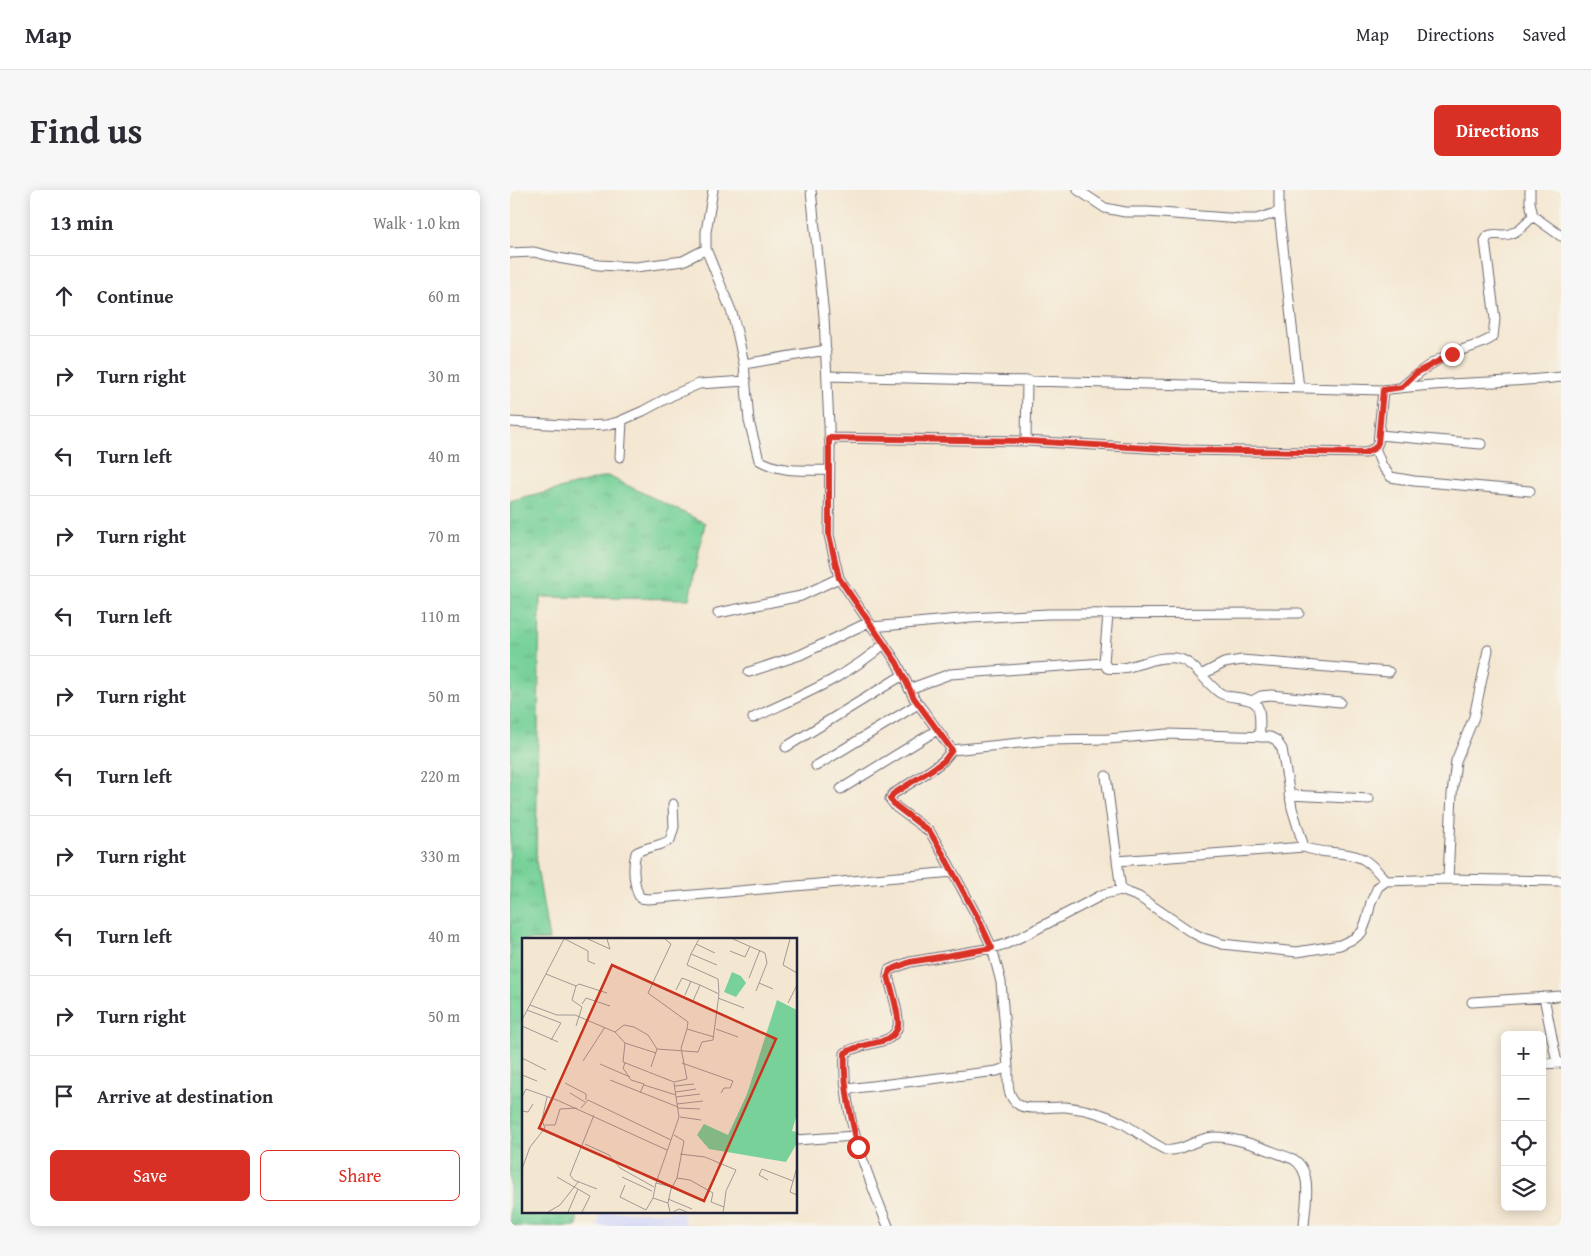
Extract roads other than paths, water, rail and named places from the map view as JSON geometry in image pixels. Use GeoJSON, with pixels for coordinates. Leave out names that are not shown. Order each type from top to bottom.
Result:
{"type":"FeatureCollection","features":[{"type":"Feature","properties":{"kind":"street"},"geometry":{"type":"LineString","coordinates":[[713,190],[706,232],[706,249],[732,314],[744,364],[749,421],[759,460],[771,467],[783,470],[829,470]]}},
{"type":"Feature","properties":{"kind":"street"},"geometry":{"type":"LineString","coordinates":[[811,190],[826,350],[829,438],[829,535],[839,578],[884,644],[918,704],[952,750]]}},
{"type":"Feature","properties":{"kind":"street"},"geometry":{"type":"LineString","coordinates":[[1078,190],[1105,208],[1125,212],[1241,219],[1256,218],[1279,212]]}},
{"type":"Feature","properties":{"kind":"street"},"geometry":{"type":"LineString","coordinates":[[1279,190],[1279,212],[1299,388]]}},
{"type":"Feature","properties":{"kind":"street"},"geometry":{"type":"LineString","coordinates":[[1530,190],[1533,216],[1561,236]]}},
{"type":"Feature","properties":{"kind":"street"},"geometry":{"type":"LineString","coordinates":[[1402,387],[1416,373],[1452,354],[1483,343],[1493,337],[1495,319],[1485,241],[1488,236],[1494,233],[1511,234],[1533,216]]}},
{"type":"Feature","properties":{"kind":"street"},"geometry":{"type":"LineString","coordinates":[[510,254],[534,252],[599,265],[636,267],[683,261],[706,249]]}},
{"type":"Feature","properties":{"kind":"street"},"geometry":{"type":"LineString","coordinates":[[744,364],[826,350]]}},
{"type":"Feature","properties":{"kind":"street"},"geometry":{"type":"LineString","coordinates":[[827,376],[1383,390],[1414,385],[1561,377]]}},
{"type":"Feature","properties":{"kind":"street"},"geometry":{"type":"LineString","coordinates":[[1026,441],[1027,380]]}},
{"type":"Feature","properties":{"kind":"street"},"geometry":{"type":"LineString","coordinates":[[510,422],[583,426],[606,425],[622,421],[699,384],[746,381]]}},
{"type":"Feature","properties":{"kind":"street"},"geometry":{"type":"LineString","coordinates":[[1383,390],[1375,448],[1382,466],[1391,476],[1414,481],[1530,491]]}},
{"type":"Feature","properties":{"kind":"street"},"geometry":{"type":"LineString","coordinates":[[620,457],[622,421]]}},
{"type":"Feature","properties":{"kind":"street"},"geometry":{"type":"LineString","coordinates":[[1378,435],[1481,444]]}},
{"type":"Feature","properties":{"kind":"street"},"geometry":{"type":"LineString","coordinates":[[829,438],[1026,441],[1181,450],[1356,453],[1370,452],[1375,448]]}},
{"type":"Feature","properties":{"kind":"street"},"geometry":{"type":"LineString","coordinates":[[718,613],[801,596],[839,578]]}},
{"type":"Feature","properties":{"kind":"street"},"geometry":{"type":"LineString","coordinates":[[749,672],[800,655],[870,624],[1048,614],[1299,613]]}},
{"type":"Feature","properties":{"kind":"street"},"geometry":{"type":"LineString","coordinates":[[1108,614],[1104,663],[1107,668],[1115,670],[1155,660],[1175,658],[1184,661],[1212,688],[1222,694],[1252,700],[1257,705],[1259,711],[1260,737]]}},
{"type":"Feature","properties":{"kind":"street"},"geometry":{"type":"LineString","coordinates":[[753,718],[833,680],[868,658],[884,644]]}},
{"type":"Feature","properties":{"kind":"street"},"geometry":{"type":"LineString","coordinates":[[1448,879],[1452,794],[1456,761],[1474,717],[1488,650]]}},
{"type":"Feature","properties":{"kind":"street"},"geometry":{"type":"LineString","coordinates":[[1200,675],[1224,663],[1242,660],[1389,672]]}},
{"type":"Feature","properties":{"kind":"street"},"geometry":{"type":"LineString","coordinates":[[910,689],[950,674],[1104,663]]}},
{"type":"Feature","properties":{"kind":"street"},"geometry":{"type":"LineString","coordinates":[[786,747],[903,675]]}},
{"type":"Feature","properties":{"kind":"street"},"geometry":{"type":"LineString","coordinates":[[1252,700],[1261,696],[1271,695],[1340,702]]}},
{"type":"Feature","properties":{"kind":"street"},"geometry":{"type":"LineString","coordinates":[[816,766],[918,704]]}},
{"type":"Feature","properties":{"kind":"street"},"geometry":{"type":"LineString","coordinates":[[841,789],[937,730]]}},
{"type":"Feature","properties":{"kind":"street"},"geometry":{"type":"LineString","coordinates":[[1304,847],[1289,795],[1282,749],[1276,740],[1270,737],[1167,734],[1108,739],[1049,740],[952,750],[944,761],[893,794],[890,799],[902,811],[930,832],[979,920],[992,948],[1001,982],[1011,1098],[1022,1107],[1068,1107],[1104,1115],[1123,1124],[1166,1150],[1174,1151],[1203,1139],[1214,1137],[1233,1139],[1293,1159],[1300,1163],[1306,1173],[1304,1226]]}},
{"type":"Feature","properties":{"kind":"street"},"geometry":{"type":"LineString","coordinates":[[1106,776],[1121,890]]}},
{"type":"Feature","properties":{"kind":"street"},"geometry":{"type":"LineString","coordinates":[[1289,795],[1369,799]]}},
{"type":"Feature","properties":{"kind":"street"},"geometry":{"type":"LineString","coordinates":[[673,804],[674,827],[670,840],[666,843],[642,849],[636,853],[634,871],[637,892],[640,898],[648,900],[953,872]]}},
{"type":"Feature","properties":{"kind":"street"},"geometry":{"type":"LineString","coordinates":[[1117,861],[1304,847],[1314,852],[1362,858],[1386,880]]}},
{"type":"Feature","properties":{"kind":"street"},"geometry":{"type":"LineString","coordinates":[[888,1226],[865,1169],[855,1136],[844,1066],[845,1053],[853,1048],[890,1038],[896,1032],[899,1024],[888,976],[890,970],[910,962],[992,948],[1027,934],[1104,894],[1121,890],[1139,897],[1203,938],[1222,944],[1297,952],[1340,945],[1355,938],[1362,932],[1371,902],[1378,887],[1386,880],[1561,881]]}},
{"type":"Feature","properties":{"kind":"street"},"geometry":{"type":"LineString","coordinates":[[1472,1002],[1561,996]]}},
{"type":"Feature","properties":{"kind":"street"},"geometry":{"type":"LineString","coordinates":[[1544,997],[1559,1063],[1546,1064]]}},
{"type":"Feature","properties":{"kind":"street"},"geometry":{"type":"LineString","coordinates":[[847,1088],[997,1071],[1008,1067]]}},
{"type":"Feature","properties":{"kind":"street"},"geometry":{"type":"LineString","coordinates":[[798,1140],[855,1136]]}}]}
